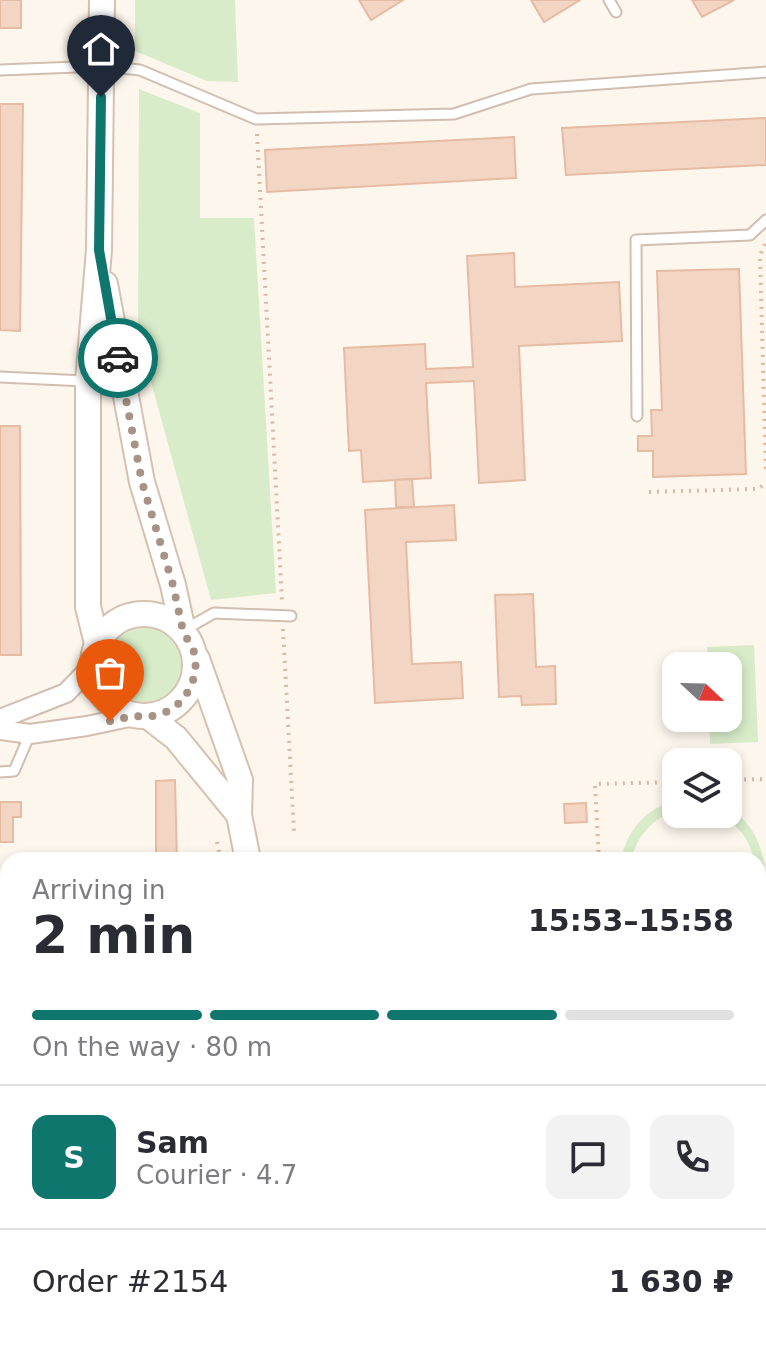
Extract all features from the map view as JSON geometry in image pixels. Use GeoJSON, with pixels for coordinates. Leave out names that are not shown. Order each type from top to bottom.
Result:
{"type":"FeatureCollection","features":[{"type":"Feature","properties":{"kind":"street"},"geometry":{"type":"LineString","coordinates":[[102,0],[99,250],[88,381],[88,607],[95,654],[95,682],[104,698],[117,709],[141,716],[176,738],[239,815]]}},
{"type":"Feature","properties":{"kind":"street"},"geometry":{"type":"LineString","coordinates":[[0,730],[30,734],[166,712],[181,702],[191,687],[196,670],[142,482],[99,250]]}},
{"type":"Feature","properties":{"kind":"street"},"geometry":{"type":"LineString","coordinates":[[0,719],[66,693],[95,654],[106,631],[117,621],[144,613],[172,621],[189,641],[240,780],[239,815],[246,852]]}},
{"type":"Feature","properties":{"kind":"lane"},"geometry":{"type":"LineString","coordinates":[[609,0],[616,12]]}},
{"type":"Feature","properties":{"kind":"lane"},"geometry":{"type":"LineString","coordinates":[[0,70],[102,66],[140,70],[256,119],[454,114],[531,89],[766,72]]}},
{"type":"Feature","properties":{"kind":"lane"},"geometry":{"type":"LineString","coordinates":[[637,416],[636,240],[750,235],[766,220]]}},
{"type":"Feature","properties":{"kind":"lane"},"geometry":{"type":"LineString","coordinates":[[0,377],[88,381]]}},
{"type":"Feature","properties":{"kind":"lane"},"geometry":{"type":"LineString","coordinates":[[189,641],[214,613],[287,616]]}},
{"type":"Feature","properties":{"kind":"lane"},"geometry":{"type":"LineString","coordinates":[[0,772],[14,771],[30,734]]}},
{"type":"Feature","properties":{"kind":"path"},"geometry":{"type":"LineString","coordinates":[[256,119],[287,616],[294,832]]}},
{"type":"Feature","properties":{"kind":"path"},"geometry":{"type":"LineString","coordinates":[[766,242],[760,255],[766,472]]}},
{"type":"Feature","properties":{"kind":"path"},"geometry":{"type":"LineString","coordinates":[[649,492],[757,489],[766,484]]}},
{"type":"Feature","properties":{"kind":"path"},"geometry":{"type":"LineString","coordinates":[[742,780],[766,777]]}},
{"type":"Feature","properties":{"kind":"path"},"geometry":{"type":"LineString","coordinates":[[599,852],[595,784],[662,782]]}},
{"type":"Feature","properties":{"kind":"path"},"geometry":{"type":"LineString","coordinates":[[217,842],[219,852]]}},
{"type":"Feature","properties":{"kind":"green space"},"geometry":{"type":"Polygon","coordinates":[[[135,0],[235,0],[238,82],[207,81],[135,51],[135,0]]]}},
{"type":"Feature","properties":{"kind":"green space"},"geometry":{"type":"Polygon","coordinates":[[[139,89],[200,113],[200,218],[254,218],[276,593],[211,600],[138,335],[139,89]]]}},
{"type":"Feature","properties":{"kind":"green space"},"geometry":{"type":"Polygon","coordinates":[[[144,628],[158,631],[170,639],[178,651],[181,665],[178,679],[170,691],[158,699],[144,702],[130,699],[118,691],[110,679],[107,665],[110,651],[118,639],[130,631],[144,628]]]}},
{"type":"Feature","properties":{"kind":"green space"},"geometry":{"type":"Polygon","coordinates":[[[754,645],[758,742],[710,744],[710,732],[742,732],[742,652],[707,652],[707,647],[754,645]]]}},
{"type":"Feature","properties":{"kind":"green space"},"geometry":{"type":"Polygon","coordinates":[[[662,806],[662,817],[647,829],[634,852],[623,852],[633,830],[662,806]]]}},
{"type":"Feature","properties":{"kind":"green space"},"geometry":{"type":"Polygon","coordinates":[[[742,818],[754,833],[762,852],[751,852],[737,828],[742,828],[742,818]]]}},
{"type":"Feature","properties":{"kind":"building"},"geometry":{"type":"Polygon","coordinates":[[[0,0],[21,0],[21,28],[0,28],[0,0]]]}},
{"type":"Feature","properties":{"kind":"building"},"geometry":{"type":"Polygon","coordinates":[[[359,0],[403,0],[371,20],[359,0]]]}},
{"type":"Feature","properties":{"kind":"building"},"geometry":{"type":"Polygon","coordinates":[[[531,0],[580,0],[544,22],[531,0]]]}},
{"type":"Feature","properties":{"kind":"building"},"geometry":{"type":"Polygon","coordinates":[[[692,0],[734,0],[702,17],[692,0]]]}},
{"type":"Feature","properties":{"kind":"building"},"geometry":{"type":"Polygon","coordinates":[[[0,104],[23,104],[20,331],[0,330],[0,104]]]}},
{"type":"Feature","properties":{"kind":"building"},"geometry":{"type":"Polygon","coordinates":[[[766,118],[766,165],[566,175],[562,128],[766,118]]]}},
{"type":"Feature","properties":{"kind":"building"},"geometry":{"type":"Polygon","coordinates":[[[514,137],[516,178],[267,192],[265,150],[514,137]]]}},
{"type":"Feature","properties":{"kind":"building"},"geometry":{"type":"Polygon","coordinates":[[[514,253],[515,287],[619,282],[622,341],[519,346],[525,480],[479,483],[474,381],[426,383],[431,478],[363,482],[361,450],[349,451],[344,348],[425,344],[426,369],[473,367],[467,256],[514,253]]]}},
{"type":"Feature","properties":{"kind":"building"},"geometry":{"type":"Polygon","coordinates":[[[739,269],[746,474],[653,477],[653,451],[638,451],[638,436],[652,436],[651,410],[662,410],[657,271],[739,269]]]}},
{"type":"Feature","properties":{"kind":"building"},"geometry":{"type":"Polygon","coordinates":[[[0,426],[20,426],[21,655],[0,655],[0,426]]]}},
{"type":"Feature","properties":{"kind":"building"},"geometry":{"type":"Polygon","coordinates":[[[412,479],[414,507],[396,507],[395,480],[412,479]]]}},
{"type":"Feature","properties":{"kind":"building"},"geometry":{"type":"Polygon","coordinates":[[[454,505],[456,540],[406,542],[412,664],[461,662],[463,698],[375,703],[365,510],[454,505]]]}},
{"type":"Feature","properties":{"kind":"building"},"geometry":{"type":"Polygon","coordinates":[[[533,594],[536,667],[555,666],[556,704],[522,705],[521,696],[499,697],[495,595],[533,594]]]}},
{"type":"Feature","properties":{"kind":"building"},"geometry":{"type":"Polygon","coordinates":[[[175,780],[177,852],[156,852],[156,781],[175,780]]]}},
{"type":"Feature","properties":{"kind":"building"},"geometry":{"type":"Polygon","coordinates":[[[0,802],[21,802],[21,817],[13,817],[13,842],[0,842],[0,802]]]}},
{"type":"Feature","properties":{"kind":"building"},"geometry":{"type":"Polygon","coordinates":[[[586,803],[587,822],[565,823],[564,804],[586,803]]]}},
{"type":"Feature","properties":{"kind":"way so far"},"geometry":{"type":"LineString","coordinates":[[110,721],[166,712],[181,702],[191,687],[196,670],[194,652],[183,631],[173,585],[142,482],[118,358]]}},
{"type":"Feature","properties":{"kind":"route"},"geometry":{"type":"LineString","coordinates":[[101,97],[99,250],[118,358]]}}]}
